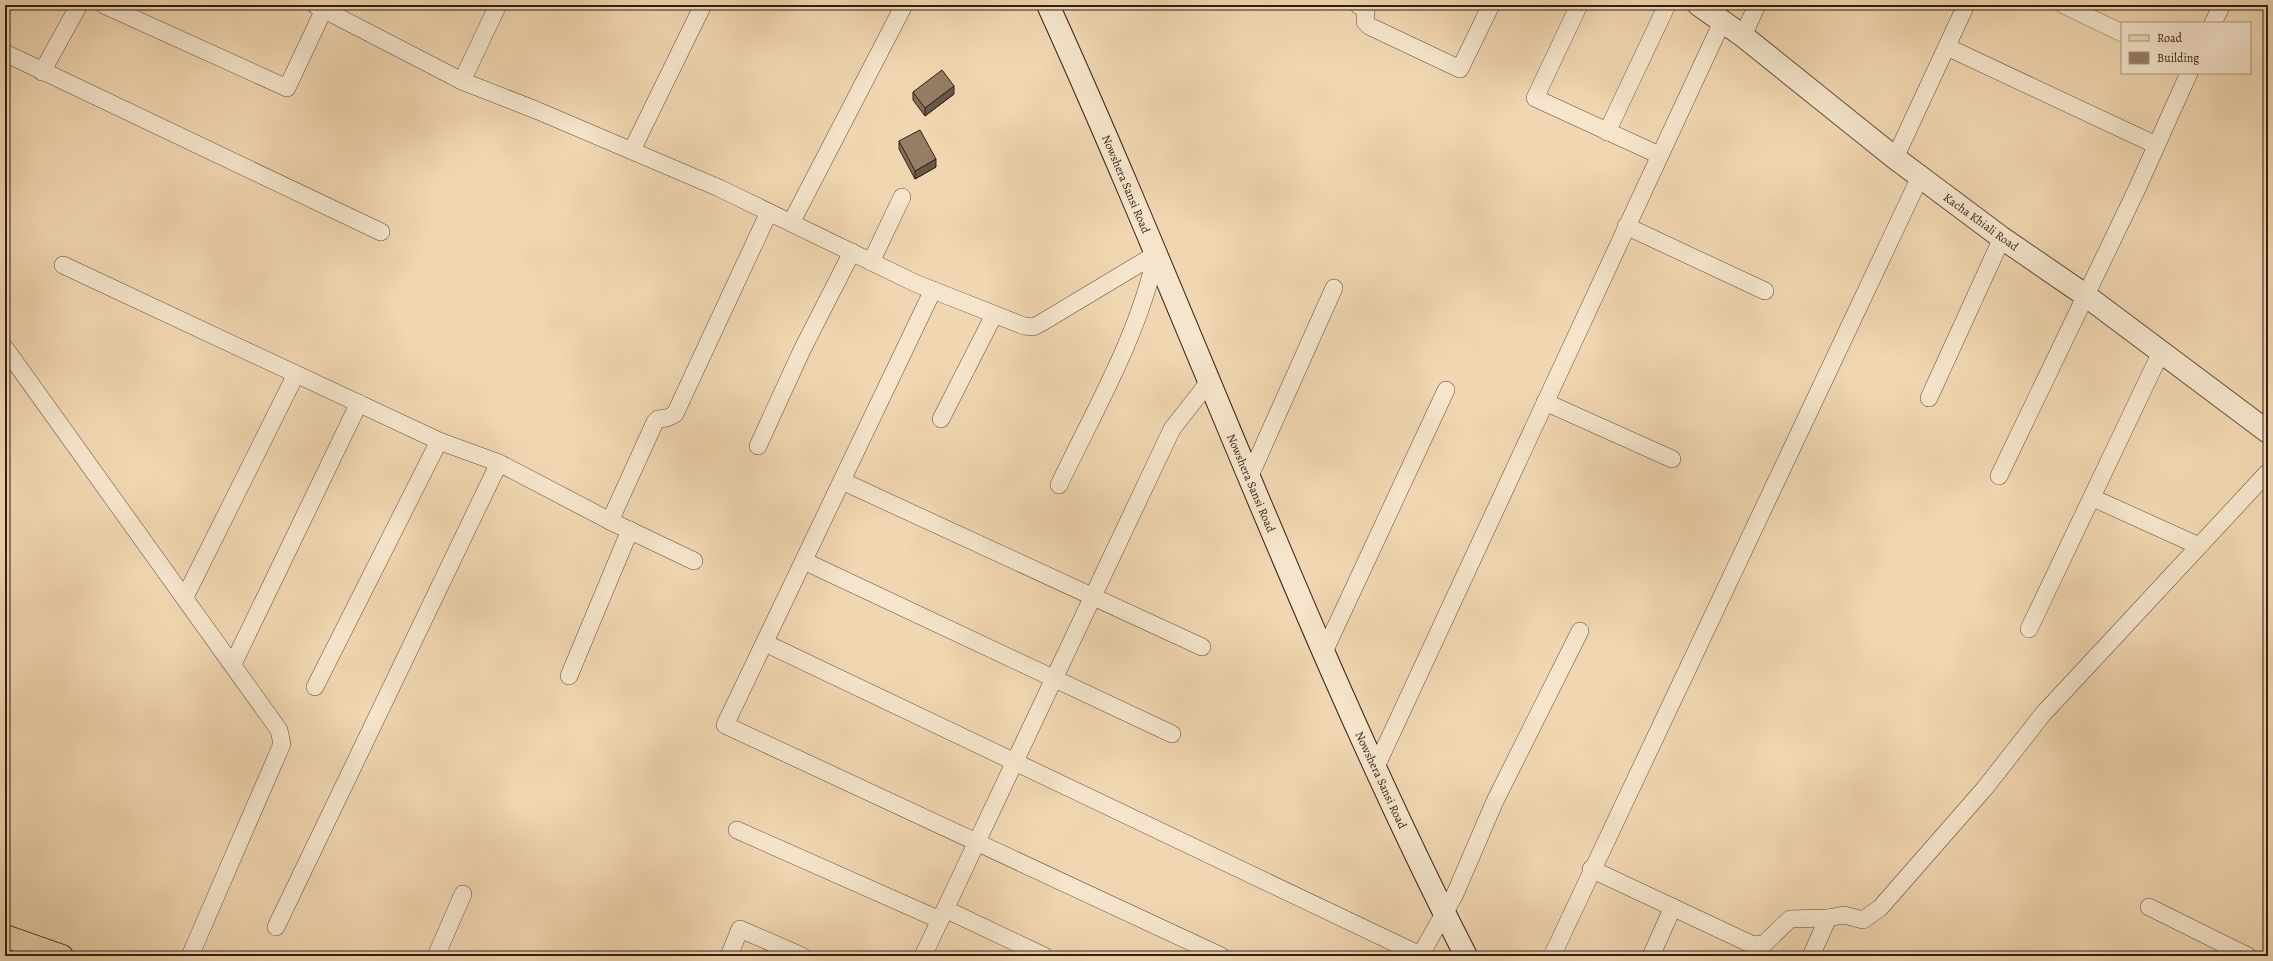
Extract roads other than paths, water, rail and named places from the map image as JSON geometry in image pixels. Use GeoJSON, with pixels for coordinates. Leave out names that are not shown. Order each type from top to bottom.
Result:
{"type":"FeatureCollection","features":[{"type":"Feature","properties":{"kind":"main road","name":"Nowshera Sansi Road"},"geometry":{"type":"LineString","coordinates":[[1048,5],[1156,254],[1208,383],[1375,769],[1466,956]]}},
{"type":"Feature","properties":{"kind":"main road","name":"Kacha Khiali Road"},"geometry":{"type":"LineString","coordinates":[[1699,5],[1743,36],[1894,158],[2002,238],[2085,294],[2268,432]]}},
{"type":"Feature","properties":{"kind":"main road"},"geometry":{"type":"LineString","coordinates":[[5,936],[62,956]]}},
{"type":"Feature","properties":{"kind":"street"},"geometry":{"type":"LineString","coordinates":[[42,72],[79,5]]}},
{"type":"Feature","properties":{"kind":"street"},"geometry":{"type":"LineString","coordinates":[[104,5],[287,88],[322,6],[462,81],[632,150],[770,212],[871,262],[933,290],[994,315],[1034,327],[1156,254]]}},
{"type":"Feature","properties":{"kind":"street"},"geometry":{"type":"LineString","coordinates":[[462,81],[498,5]]}},
{"type":"Feature","properties":{"kind":"street"},"geometry":{"type":"LineString","coordinates":[[632,150],[703,5]]}},
{"type":"Feature","properties":{"kind":"street"},"geometry":{"type":"LineString","coordinates":[[791,223],[904,5]]}},
{"type":"Feature","properties":{"kind":"street"},"geometry":{"type":"LineString","coordinates":[[1358,5],[1366,10],[1365,22],[1369,26],[1460,69],[1491,5]]}},
{"type":"Feature","properties":{"kind":"street"},"geometry":{"type":"LineString","coordinates":[[1579,5],[1535,98],[1659,155]]}},
{"type":"Feature","properties":{"kind":"street"},"geometry":{"type":"LineString","coordinates":[[1607,132],[1667,5]]}},
{"type":"Feature","properties":{"kind":"street"},"geometry":{"type":"LineString","coordinates":[[1743,36],[1758,5]]}},
{"type":"Feature","properties":{"kind":"street"},"geometry":{"type":"LineString","coordinates":[[1894,158],[1966,5]]}},
{"type":"Feature","properties":{"kind":"street"},"geometry":{"type":"LineString","coordinates":[[2064,5],[2121,33]]}},
{"type":"Feature","properties":{"kind":"street"},"geometry":{"type":"LineString","coordinates":[[2214,22],[2222,5]]}},
{"type":"Feature","properties":{"kind":"street"},"geometry":{"type":"LineString","coordinates":[[1375,769],[1722,22]]}},
{"type":"Feature","properties":{"kind":"street"},"geometry":{"type":"LineString","coordinates":[[1947,47],[2156,145]]}},
{"type":"Feature","properties":{"kind":"street"},"geometry":{"type":"LineString","coordinates":[[5,53],[42,72],[382,232]]}},
{"type":"Feature","properties":{"kind":"street"},"geometry":{"type":"LineString","coordinates":[[1999,476],[2189,74]]}},
{"type":"Feature","properties":{"kind":"street"},"geometry":{"type":"LineString","coordinates":[[1552,956],[1591,869],[1920,177]]}},
{"type":"Feature","properties":{"kind":"street"},"geometry":{"type":"LineString","coordinates":[[871,262],[902,197]]}},
{"type":"Feature","properties":{"kind":"street"},"geometry":{"type":"LineString","coordinates":[[610,520],[655,422],[658,419],[667,418],[675,414],[770,212]]}},
{"type":"Feature","properties":{"kind":"street"},"geometry":{"type":"LineString","coordinates":[[1626,226],[1765,291]]}},
{"type":"Feature","properties":{"kind":"street"},"geometry":{"type":"LineString","coordinates":[[1929,398],[2002,238]]}},
{"type":"Feature","properties":{"kind":"street"},"geometry":{"type":"LineString","coordinates":[[758,446],[802,350],[852,252]]}},
{"type":"Feature","properties":{"kind":"street"},"geometry":{"type":"LineString","coordinates":[[1058,485],[1135,323],[1152,272],[1156,254]]}},
{"type":"Feature","properties":{"kind":"street"},"geometry":{"type":"LineString","coordinates":[[63,265],[440,441],[499,463],[694,561]]}},
{"type":"Feature","properties":{"kind":"street"},"geometry":{"type":"LineString","coordinates":[[1249,478],[1334,288]]}},
{"type":"Feature","properties":{"kind":"street"},"geometry":{"type":"LineString","coordinates":[[933,290],[726,725],[1221,956]]}},
{"type":"Feature","properties":{"kind":"street"},"geometry":{"type":"LineString","coordinates":[[941,419],[994,315]]}},
{"type":"Feature","properties":{"kind":"street"},"geometry":{"type":"LineString","coordinates":[[5,348],[280,730],[282,744],[190,956]]}},
{"type":"Feature","properties":{"kind":"street"},"geometry":{"type":"LineString","coordinates":[[2029,629],[2093,498],[2161,352]]}},
{"type":"Feature","properties":{"kind":"street"},"geometry":{"type":"LineString","coordinates":[[185,598],[296,374]]}},
{"type":"Feature","properties":{"kind":"street"},"geometry":{"type":"LineString","coordinates":[[923,956],[1172,429],[1208,383]]}},
{"type":"Feature","properties":{"kind":"street"},"geometry":{"type":"LineString","coordinates":[[1324,652],[1446,390]]}},
{"type":"Feature","properties":{"kind":"street"},"geometry":{"type":"LineString","coordinates":[[1545,402],[1672,459]]}},
{"type":"Feature","properties":{"kind":"street"},"geometry":{"type":"LineString","coordinates":[[233,664],[359,403]]}},
{"type":"Feature","properties":{"kind":"street"},"geometry":{"type":"LineString","coordinates":[[316,686],[440,441]]}},
{"type":"Feature","properties":{"kind":"street"},"geometry":{"type":"LineString","coordinates":[[276,927],[499,463]]}},
{"type":"Feature","properties":{"kind":"street"},"geometry":{"type":"LineString","coordinates":[[1591,869],[1759,946],[1790,920],[1828,918],[1844,915],[1863,920],[1868,918],[1880,908],[1984,788],[2043,714],[2268,472]]}},
{"type":"Feature","properties":{"kind":"street"},"geometry":{"type":"LineString","coordinates":[[842,481],[1202,647]]}},
{"type":"Feature","properties":{"kind":"street"},"geometry":{"type":"LineString","coordinates":[[2093,498],[2199,546]]}},
{"type":"Feature","properties":{"kind":"street"},"geometry":{"type":"LineString","coordinates":[[569,676],[630,530]]}},
{"type":"Feature","properties":{"kind":"street"},"geometry":{"type":"LineString","coordinates":[[804,561],[1172,734]]}},
{"type":"Feature","properties":{"kind":"street"},"geometry":{"type":"LineString","coordinates":[[765,643],[1420,956],[1455,894],[1495,801],[1580,631]]}},
{"type":"Feature","properties":{"kind":"street"},"geometry":{"type":"LineString","coordinates":[[737,830],[1044,956]]}},
{"type":"Feature","properties":{"kind":"street"},"geometry":{"type":"LineString","coordinates":[[436,956],[463,894]]}},
{"type":"Feature","properties":{"kind":"street"},"geometry":{"type":"LineString","coordinates":[[1651,956],[1673,907]]}},
{"type":"Feature","properties":{"kind":"street"},"geometry":{"type":"LineString","coordinates":[[2149,907],[2248,956]]}},
{"type":"Feature","properties":{"kind":"street"},"geometry":{"type":"LineString","coordinates":[[1811,956],[1828,918]]}},
{"type":"Feature","properties":{"kind":"street"},"geometry":{"type":"LineString","coordinates":[[729,956],[740,929],[802,956]]}}]}
